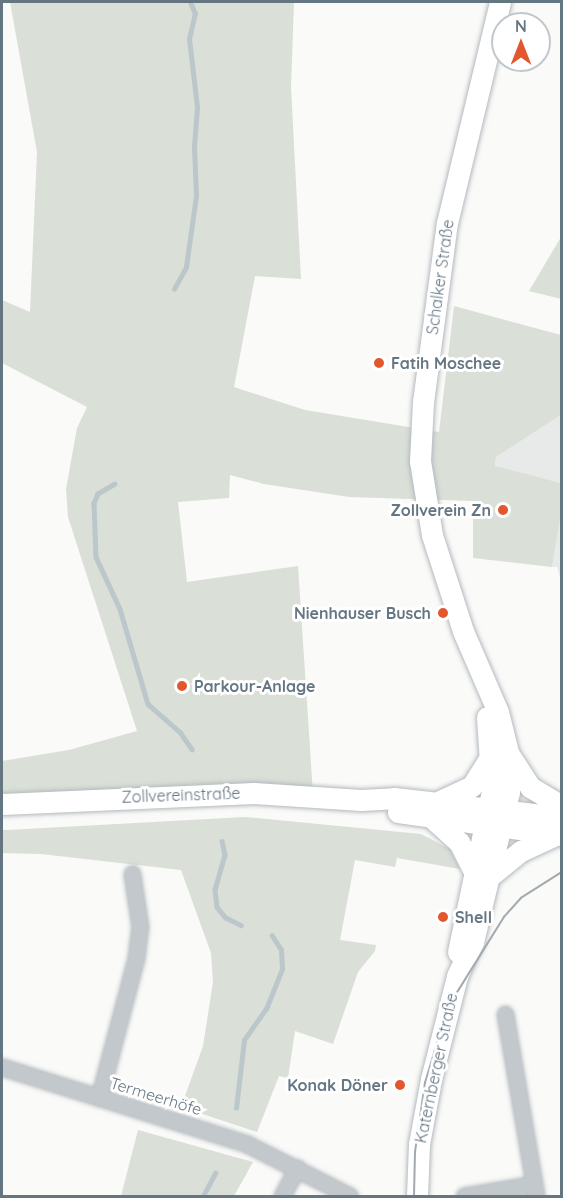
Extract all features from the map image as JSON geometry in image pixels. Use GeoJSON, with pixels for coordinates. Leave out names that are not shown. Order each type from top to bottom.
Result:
{"type":"FeatureCollection","features":[{"type":"Feature","properties":{"kind":"main road","name":"Schalker Straße"},"geometry":{"type":"LineString","coordinates":[[496,817],[500,752],[498,712],[474,659],[426,512],[421,429],[447,223],[500,2]]}},
{"type":"Feature","properties":{"kind":"main road"},"geometry":{"type":"LineString","coordinates":[[560,829],[482,873],[434,809],[472,786],[500,752],[530,787],[561,806]]}},
{"type":"Feature","properties":{"kind":"main road","name":"Zollvereinstraße"},"geometry":{"type":"LineString","coordinates":[[2,804],[190,793],[361,801],[394,798],[434,809],[496,817]]}},
{"type":"Feature","properties":{"kind":"main road"},"geometry":{"type":"LineString","coordinates":[[496,817],[560,829]]}},
{"type":"Feature","properties":{"kind":"main road","name":"Katernberger Straße"},"geometry":{"type":"LineString","coordinates":[[417,1197],[422,1122],[456,976],[473,942],[482,873],[496,817]]}},
{"type":"Feature","properties":{"kind":"street"},"geometry":{"type":"LineString","coordinates":[[99,1098],[136,958],[140,927],[132,874]]}},
{"type":"Feature","properties":{"kind":"street"},"geometry":{"type":"LineString","coordinates":[[464,1197],[535,1190],[506,1014]]}},
{"type":"Feature","properties":{"kind":"street","name":"Termeerhöfe"},"geometry":{"type":"LineString","coordinates":[[2,1067],[247,1144],[350,1197]]}},
{"type":"Feature","properties":{"kind":"street"},"geometry":{"type":"LineString","coordinates":[[282,1197],[297,1168]]}},
{"type":"Feature","properties":{"kind":"shaded area"},"geometry":{"type":"Polygon","coordinates":[[[10,2],[294,2],[291,87],[301,279],[255,276],[234,387],[305,410],[439,432],[454,306],[561,335],[561,415],[496,457],[495,466],[561,483],[561,514],[552,567],[473,558],[473,501],[349,497],[264,484],[230,475],[229,498],[178,502],[187,582],[298,566],[313,794],[2,803],[2,761],[69,750],[137,731],[68,517],[66,489],[77,428],[87,407],[2,363],[2,300],[30,312],[37,152],[10,2]]]}},
{"type":"Feature","properties":{"kind":"shaded area"},"geometry":{"type":"Polygon","coordinates":[[[561,237],[561,299],[529,291],[561,237]]]}},
{"type":"Feature","properties":{"kind":"shaded area"},"geometry":{"type":"Polygon","coordinates":[[[561,415],[561,483],[495,467],[496,457],[561,415]]]}},
{"type":"Feature","properties":{"kind":"shaded area"},"geometry":{"type":"Polygon","coordinates":[[[561,514],[561,581],[557,567],[552,567],[561,514]]]}},
{"type":"Feature","properties":{"kind":"shaded area"},"geometry":{"type":"Polygon","coordinates":[[[245,817],[421,834],[450,849],[460,869],[397,858],[395,867],[355,860],[340,940],[376,945],[375,951],[358,972],[333,1044],[295,1031],[288,1078],[279,1076],[257,1132],[181,1107],[203,1046],[213,982],[211,953],[181,870],[41,854],[2,853],[2,830],[245,817]]]}},
{"type":"Feature","properties":{"kind":"shaded area"},"geometry":{"type":"Polygon","coordinates":[[[138,1130],[253,1162],[234,1196],[121,1196],[138,1130]]]}},
{"type":"Feature","properties":{"kind":"waterway"},"geometry":{"type":"LineString","coordinates":[[174,289],[186,267],[196,196],[194,147],[197,107],[189,39],[195,14],[190,2]]}},
{"type":"Feature","properties":{"kind":"waterway"},"geometry":{"type":"LineString","coordinates":[[115,484],[98,494],[94,503],[96,557],[120,609],[148,704],[180,732],[192,749]]}},
{"type":"Feature","properties":{"kind":"waterway"},"geometry":{"type":"LineString","coordinates":[[222,841],[225,855],[215,890],[217,907],[225,917],[241,925]]}},
{"type":"Feature","properties":{"kind":"waterway"},"geometry":{"type":"LineString","coordinates":[[236,1108],[244,1040],[266,1009],[282,969],[281,950],[272,936]]}},
{"type":"Feature","properties":{"kind":"waterway"},"geometry":{"type":"LineString","coordinates":[[203,1196],[215,1173]]}},
{"type":"Feature","properties":{"kind":"tram line"},"geometry":{"type":"LineString","coordinates":[[414,1196],[415,1152],[425,1083],[448,1007],[504,917],[521,898],[562,872]]}},
{"type":"Feature","properties":{"kind":"place","name":"Fatih Moschee"},"geometry":{"type":"Point","coordinates":[379,363]}},
{"type":"Feature","properties":{"kind":"place","name":"Zollverein Zn"},"geometry":{"type":"Point","coordinates":[503,510]}},
{"type":"Feature","properties":{"kind":"place","name":"Nienhauser Busch"},"geometry":{"type":"Point","coordinates":[443,613]}},
{"type":"Feature","properties":{"kind":"place","name":"Parkour-Anlage"},"geometry":{"type":"Point","coordinates":[182,686]}},
{"type":"Feature","properties":{"kind":"place","name":"Shell"},"geometry":{"type":"Point","coordinates":[443,917]}},
{"type":"Feature","properties":{"kind":"place","name":"Konak Döner"},"geometry":{"type":"Point","coordinates":[400,1085]}}]}
